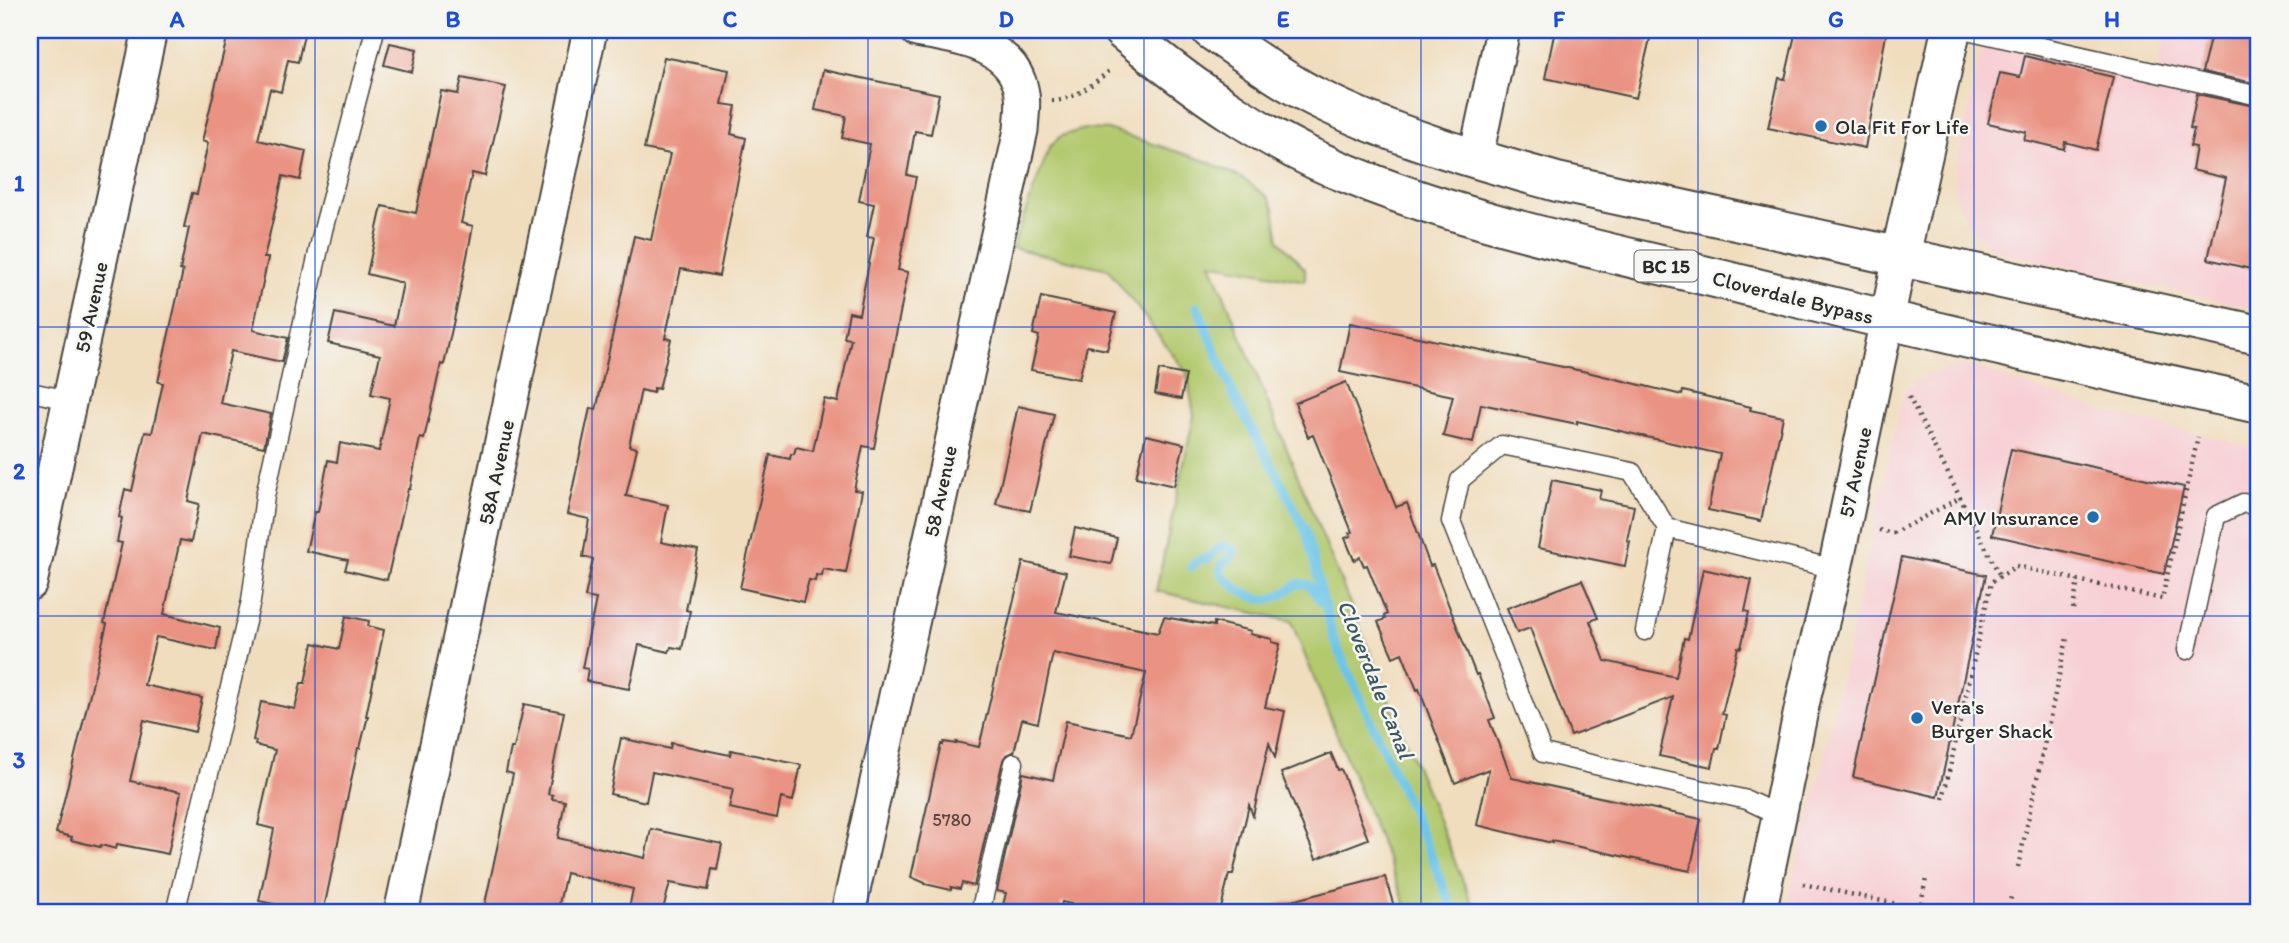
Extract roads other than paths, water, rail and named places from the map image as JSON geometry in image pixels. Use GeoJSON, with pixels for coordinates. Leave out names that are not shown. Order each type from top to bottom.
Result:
{"type":"FeatureCollection","features":[{"type":"Feature","properties":{"kind":"main road","name":"Cloverdale Bypass"},"geometry":{"type":"LineString","coordinates":[[1122,30],[1164,65],[1252,126],[1356,178],[1447,209],[1887,320],[2259,404]]}},
{"type":"Feature","properties":{"kind":"main road"},"geometry":{"type":"LineString","coordinates":[[1211,30],[1313,96],[1420,142],[1475,160],[1557,182],[2259,335]]}},
{"type":"Feature","properties":{"kind":"main road","name":"57 Avenue"},"geometry":{"type":"LineString","coordinates":[[1900,257],[1951,30]]}},
{"type":"Feature","properties":{"kind":"street","name":"59 Avenue"},"geometry":{"type":"LineString","coordinates":[[30,583],[150,30]]}},
{"type":"Feature","properties":{"kind":"street","name":"58A Avenue"},"geometry":{"type":"LineString","coordinates":[[401,913],[590,30]]}},
{"type":"Feature","properties":{"kind":"street","name":"58 Avenue"},"geometry":{"type":"LineString","coordinates":[[848,913],[1021,130],[1023,102],[1020,83],[1013,69],[995,52],[970,41],[917,30]]}},
{"type":"Feature","properties":{"kind":"street"},"geometry":{"type":"LineString","coordinates":[[1475,160],[1503,30]]}},
{"type":"Feature","properties":{"kind":"street","name":"57 Avenue"},"geometry":{"type":"LineString","coordinates":[[1759,913],[1900,257]]}},
{"type":"Feature","properties":{"kind":"lane"},"geometry":{"type":"LineString","coordinates":[[176,913],[251,601],[265,496],[323,230],[375,30]]}},
{"type":"Feature","properties":{"kind":"lane"},"geometry":{"type":"LineString","coordinates":[[1967,30],[2259,96]]}},
{"type":"Feature","properties":{"kind":"lane"},"geometry":{"type":"LineString","coordinates":[[30,392],[70,400]]}},
{"type":"Feature","properties":{"kind":"lane"},"geometry":{"type":"LineString","coordinates":[[1645,631],[1667,528],[1632,472],[1502,445],[1460,481],[1451,521],[1543,753],[1746,800],[1780,816]]}},
{"type":"Feature","properties":{"kind":"lane"},"geometry":{"type":"LineString","coordinates":[[2187,650],[2216,516],[2243,503],[2259,506]]}},
{"type":"Feature","properties":{"kind":"lane"},"geometry":{"type":"LineString","coordinates":[[1667,528],[1835,569]]}},
{"type":"Feature","properties":{"kind":"lane"},"geometry":{"type":"LineString","coordinates":[[980,913],[1014,763]]}},
{"type":"Feature","properties":{"kind":"waterway","name":"Cloverdale Canal"},"geometry":{"type":"LineString","coordinates":[[1197,306],[1236,400],[1306,532],[1333,637],[1427,846],[1454,913]]}},
{"type":"Feature","properties":{"kind":"waterway"},"geometry":{"type":"LineString","coordinates":[[1191,567],[1200,559],[1207,559],[1222,546],[1233,549],[1234,555],[1221,565],[1221,573],[1243,592],[1256,598],[1269,599],[1281,595],[1299,583],[1309,585],[1322,603]]}},
{"type":"Feature","properties":{"kind":"place","name":"Ola Fit For Life"},"geometry":{"type":"Point","coordinates":[1821,126]}},
{"type":"Feature","properties":{"kind":"place","name":"AMV Insurance"},"geometry":{"type":"Point","coordinates":[2093,517]}},
{"type":"Feature","properties":{"kind":"place","name":"Vera's Burger Shack"},"geometry":{"type":"Point","coordinates":[1917,718]}}]}
